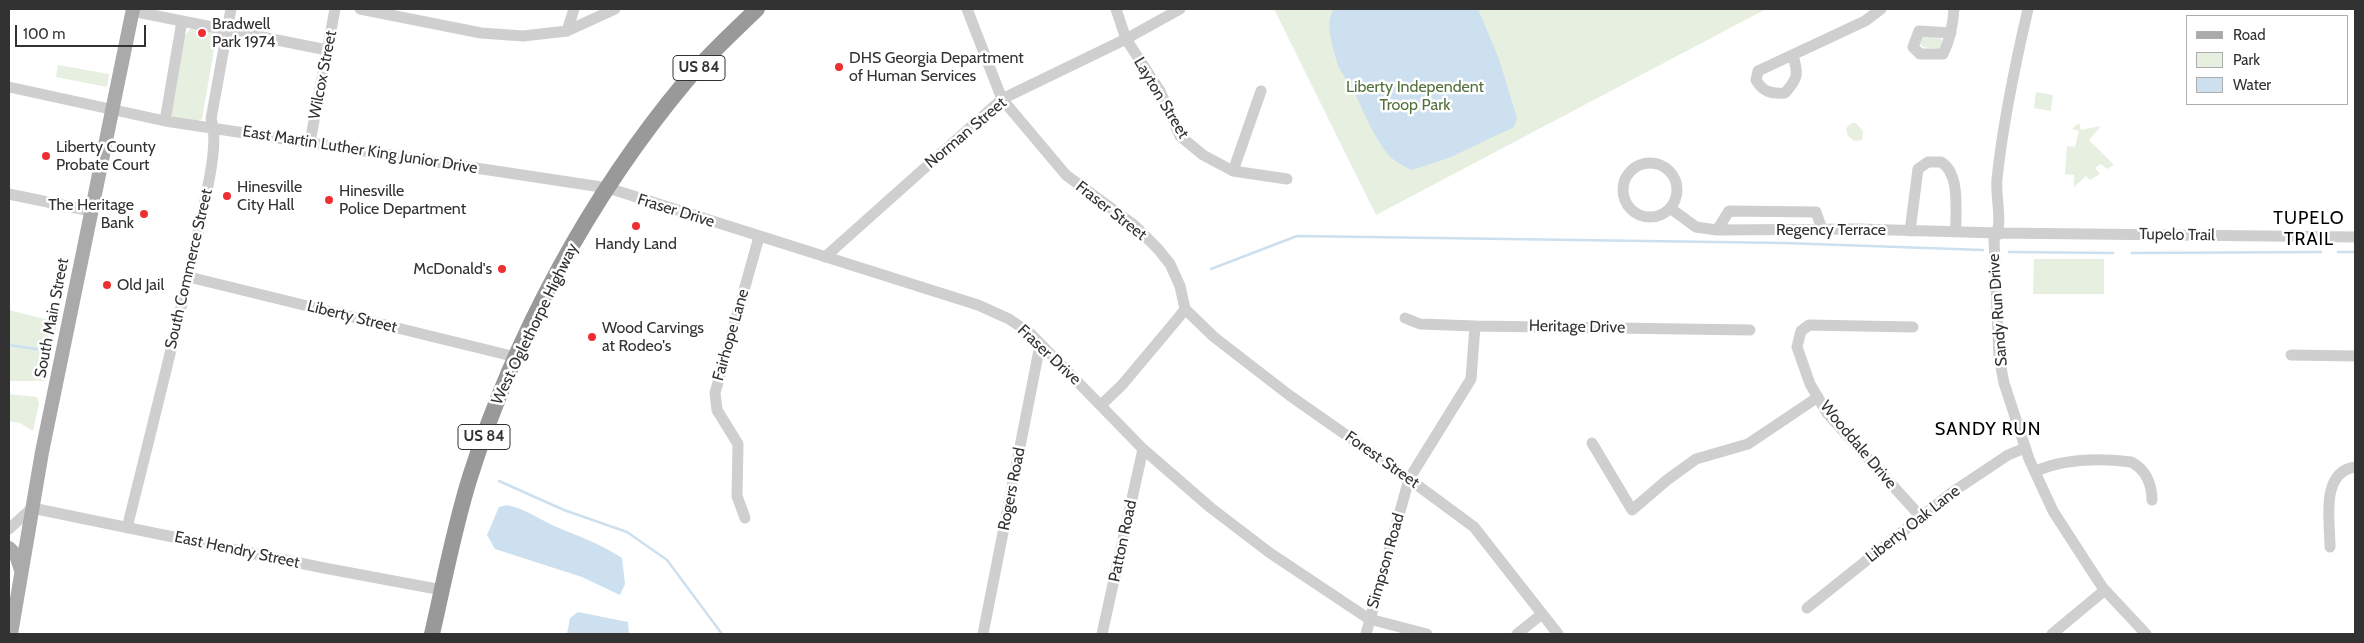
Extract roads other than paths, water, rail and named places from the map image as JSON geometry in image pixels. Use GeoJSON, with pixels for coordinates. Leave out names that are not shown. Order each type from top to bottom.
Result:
{"type":"FeatureCollection","features":[{"type":"Feature","properties":{"kind":"highway","name":"West Oglethorpe Highway"},"geometry":{"type":"LineString","coordinates":[[432,634],[470,477],[492,413],[516,357],[557,273],[608,188],[646,132],[686,80],[757,9]]}},
{"type":"Feature","properties":{"kind":"main road","name":"South Main Street"},"geometry":{"type":"LineString","coordinates":[[11,634],[32,508],[132,10]]}},
{"type":"Feature","properties":{"kind":"main road"},"geometry":{"type":"LineString","coordinates":[[9,548],[16,555],[21,570]]}},
{"type":"Feature","properties":{"kind":"street","name":"South Commerce Street"},"geometry":{"type":"LineString","coordinates":[[127,528],[189,277],[209,181],[214,128],[211,119],[226,30],[232,9]]}},
{"type":"Feature","properties":{"kind":"street","name":"Wilcox Street"},"geometry":{"type":"LineString","coordinates":[[310,142],[336,9]]}},
{"type":"Feature","properties":{"kind":"street"},"geometry":{"type":"LineString","coordinates":[[360,9],[481,33],[523,36],[567,31],[615,9]]}},
{"type":"Feature","properties":{"kind":"street"},"geometry":{"type":"LineString","coordinates":[[567,31],[574,9]]}},
{"type":"Feature","properties":{"kind":"street","name":"Fraser Street"},"geometry":{"type":"LineString","coordinates":[[967,9],[1002,99],[1066,175],[1134,225],[1158,249],[1170,264],[1177,278],[1185,309]]}},
{"type":"Feature","properties":{"kind":"street","name":"Layton Street"},"geometry":{"type":"LineString","coordinates":[[1116,9],[1126,39],[1160,91],[1180,136],[1203,155],[1232,171],[1287,179]]}},
{"type":"Feature","properties":{"kind":"street","name":"Norman Street"},"geometry":{"type":"LineString","coordinates":[[825,257],[1002,99],[1126,39],[1180,9]]}},
{"type":"Feature","properties":{"kind":"street"},"geometry":{"type":"LineString","coordinates":[[1793,55],[1865,21],[1881,9]]}},
{"type":"Feature","properties":{"kind":"street"},"geometry":{"type":"LineString","coordinates":[[1951,33],[1954,9]]}},
{"type":"Feature","properties":{"kind":"street","name":"Sandy Run Drive"},"geometry":{"type":"LineString","coordinates":[[2028,9],[2000,147],[1996,189],[1998,233],[1994,240],[1999,357],[2004,383],[2025,448],[2036,471],[2042,490],[2053,511],[2105,590],[2146,634]]}},
{"type":"Feature","properties":{"kind":"street"},"geometry":{"type":"LineString","coordinates":[[132,10],[327,50]]}},
{"type":"Feature","properties":{"kind":"street"},"geometry":{"type":"LineString","coordinates":[[165,120],[182,21]]}},
{"type":"Feature","properties":{"kind":"street","name":"East Martin Luther King Junior Drive"},"geometry":{"type":"LineString","coordinates":[[9,87],[165,120],[608,188]]}},
{"type":"Feature","properties":{"kind":"street"},"geometry":{"type":"LineString","coordinates":[[1232,171],[1261,91]]}},
{"type":"Feature","properties":{"kind":"street"},"geometry":{"type":"LineString","coordinates":[[1650,162],[1662,165],[1670,171],[1676,181],[1678,192],[1670,208],[1662,214],[1648,217],[1639,214],[1630,207],[1623,190],[1629,173],[1639,165],[1650,162]]}},
{"type":"Feature","properties":{"kind":"street"},"geometry":{"type":"LineString","coordinates":[[1910,231],[1918,169],[1928,162],[1941,162],[1951,171],[1954,181],[1956,232]]}},
{"type":"Feature","properties":{"kind":"street","name":"Fraser Drive"},"geometry":{"type":"LineString","coordinates":[[608,188],[978,305],[1023,328],[1143,449],[1211,508],[1263,547],[1369,619],[1428,634]]}},
{"type":"Feature","properties":{"kind":"street"},"geometry":{"type":"LineString","coordinates":[[9,194],[91,211]]}},
{"type":"Feature","properties":{"kind":"street","name":"Regency Terrace"},"geometry":{"type":"LineString","coordinates":[[1670,208],[1696,227],[1718,230],[1822,229],[1998,233]]}},
{"type":"Feature","properties":{"kind":"street"},"geometry":{"type":"LineString","coordinates":[[1718,230],[1729,211],[1816,212],[1822,229]]}},
{"type":"Feature","properties":{"kind":"street","name":"Tupelo Trail"},"geometry":{"type":"LineString","coordinates":[[1998,233],[2355,237]]}},
{"type":"Feature","properties":{"kind":"street","name":"Fairhope Lane"},"geometry":{"type":"LineString","coordinates":[[745,518],[737,496],[738,444],[717,410],[715,393],[759,237]]}},
{"type":"Feature","properties":{"kind":"street","name":"Liberty Street"},"geometry":{"type":"LineString","coordinates":[[189,277],[516,357]]}},
{"type":"Feature","properties":{"kind":"street"},"geometry":{"type":"LineString","coordinates":[[1101,405],[1122,385],[1185,309]]}},
{"type":"Feature","properties":{"kind":"street","name":"Forest Street"},"geometry":{"type":"LineString","coordinates":[[1185,309],[1214,337],[1289,396],[1409,479],[1474,527],[1558,634]]}},
{"type":"Feature","properties":{"kind":"street","name":"Heritage Drive"},"geometry":{"type":"LineString","coordinates":[[1405,318],[1420,324],[1475,326],[1750,330]]}},
{"type":"Feature","properties":{"kind":"street","name":"Wooddale Drive"},"geometry":{"type":"LineString","coordinates":[[1913,327],[1809,325],[1801,331],[1797,347],[1810,384],[1827,413],[1921,517]]}},
{"type":"Feature","properties":{"kind":"street","name":"Simpson Road"},"geometry":{"type":"LineString","coordinates":[[1366,634],[1409,479],[1471,379],[1475,326]]}},
{"type":"Feature","properties":{"kind":"street","name":"Rogers Road"},"geometry":{"type":"LineString","coordinates":[[983,634],[1040,344]]}},
{"type":"Feature","properties":{"kind":"street"},"geometry":{"type":"LineString","coordinates":[[2291,355],[2355,356]]}},
{"type":"Feature","properties":{"kind":"street"},"geometry":{"type":"LineString","coordinates":[[1592,443],[1632,510],[1666,480],[1696,459],[1748,444],[1818,397]]}},
{"type":"Feature","properties":{"kind":"street","name":"Liberty Oak Lane"},"geometry":{"type":"LineString","coordinates":[[1807,608],[1951,493],[2008,455],[2025,448]]}},
{"type":"Feature","properties":{"kind":"street","name":"Patton Road"},"geometry":{"type":"LineString","coordinates":[[1102,634],[1143,449]]}},
{"type":"Feature","properties":{"kind":"street"},"geometry":{"type":"LineString","coordinates":[[2036,471],[2060,462],[2083,459],[2131,462],[2138,465],[2152,486],[2152,500]]}},
{"type":"Feature","properties":{"kind":"street"},"geometry":{"type":"LineString","coordinates":[[2330,547],[2330,490],[2338,477],[2348,468],[2355,467]]}},
{"type":"Feature","properties":{"kind":"street"},"geometry":{"type":"LineString","coordinates":[[9,529],[32,508]]}},
{"type":"Feature","properties":{"kind":"street","name":"East Hendry Street"},"geometry":{"type":"LineString","coordinates":[[32,508],[442,590]]}},
{"type":"Feature","properties":{"kind":"street"},"geometry":{"type":"LineString","coordinates":[[2052,634],[2105,590]]}},
{"type":"Feature","properties":{"kind":"street"},"geometry":{"type":"LineString","coordinates":[[1517,634],[1542,614]]}},
{"type":"Feature","properties":{"kind":"water"},"geometry":{"type":"Polygon","coordinates":[[[1334,9],[1478,9],[1499,59],[1517,118],[1514,127],[1451,157],[1412,170],[1398,163],[1389,156],[1377,138],[1354,91],[1339,68],[1332,44],[1330,28],[1331,14],[1334,9]]]}},
{"type":"Feature","properties":{"kind":"water"},"geometry":{"type":"Polygon","coordinates":[[[507,505],[526,511],[554,526],[598,544],[622,558],[625,584],[620,595],[582,577],[495,549],[487,535],[499,507],[507,505]]]}},
{"type":"Feature","properties":{"kind":"water"},"geometry":{"type":"Polygon","coordinates":[[[578,612],[628,622],[629,634],[567,634],[570,618],[578,612]]]}},
{"type":"Feature","properties":{"kind":"waterway"},"geometry":{"type":"LineString","coordinates":[[1211,269],[1297,236],[1785,243],[1983,250]]}},
{"type":"Feature","properties":{"kind":"waterway"},"geometry":{"type":"LineString","coordinates":[[2009,252],[2113,253]]}},
{"type":"Feature","properties":{"kind":"waterway"},"geometry":{"type":"LineString","coordinates":[[2132,253],[2321,252]]}},
{"type":"Feature","properties":{"kind":"waterway"},"geometry":{"type":"LineString","coordinates":[[2338,252],[2355,252]]}},
{"type":"Feature","properties":{"kind":"waterway"},"geometry":{"type":"LineString","coordinates":[[9,345],[49,351]]}},
{"type":"Feature","properties":{"kind":"waterway"},"geometry":{"type":"LineString","coordinates":[[499,481],[564,510],[627,532],[667,560],[722,634]]}},
{"type":"Feature","properties":{"kind":"place","name":"Bradwell Park 1974"},"geometry":{"type":"Point","coordinates":[202,33]}},
{"type":"Feature","properties":{"kind":"place","name":"DHS Georgia Department of Human Services"},"geometry":{"type":"Point","coordinates":[839,67]}},
{"type":"Feature","properties":{"kind":"place","name":"Liberty County Probate Court"},"geometry":{"type":"Point","coordinates":[46,156]}},
{"type":"Feature","properties":{"kind":"place","name":"Hinesville City Hall"},"geometry":{"type":"Point","coordinates":[227,196]}},
{"type":"Feature","properties":{"kind":"place","name":"Hinesville Police Department"},"geometry":{"type":"Point","coordinates":[329,200]}},
{"type":"Feature","properties":{"kind":"place","name":"The Heritage Bank"},"geometry":{"type":"Point","coordinates":[144,214]}},
{"type":"Feature","properties":{"kind":"place","name":"Handy Land"},"geometry":{"type":"Point","coordinates":[636,226]}},
{"type":"Feature","properties":{"kind":"place","name":"McDonald's"},"geometry":{"type":"Point","coordinates":[502,269]}},
{"type":"Feature","properties":{"kind":"place","name":"Old Jail"},"geometry":{"type":"Point","coordinates":[107,285]}},
{"type":"Feature","properties":{"kind":"place","name":"Wood Carvings at Rodeo's"},"geometry":{"type":"Point","coordinates":[592,337]}},
{"type":"Feature","properties":{"kind":"district","name":"TUPELO TRAIL"},"geometry":{"type":"Point","coordinates":[2309,229]}},
{"type":"Feature","properties":{"kind":"district","name":"SANDY RUN"},"geometry":{"type":"Point","coordinates":[1988,430]}},
{"type":"Feature","properties":{"kind":"park label","name":"Liberty Independent Troop Park"},"geometry":{"type":"Point","coordinates":[1415,96]}}]}
